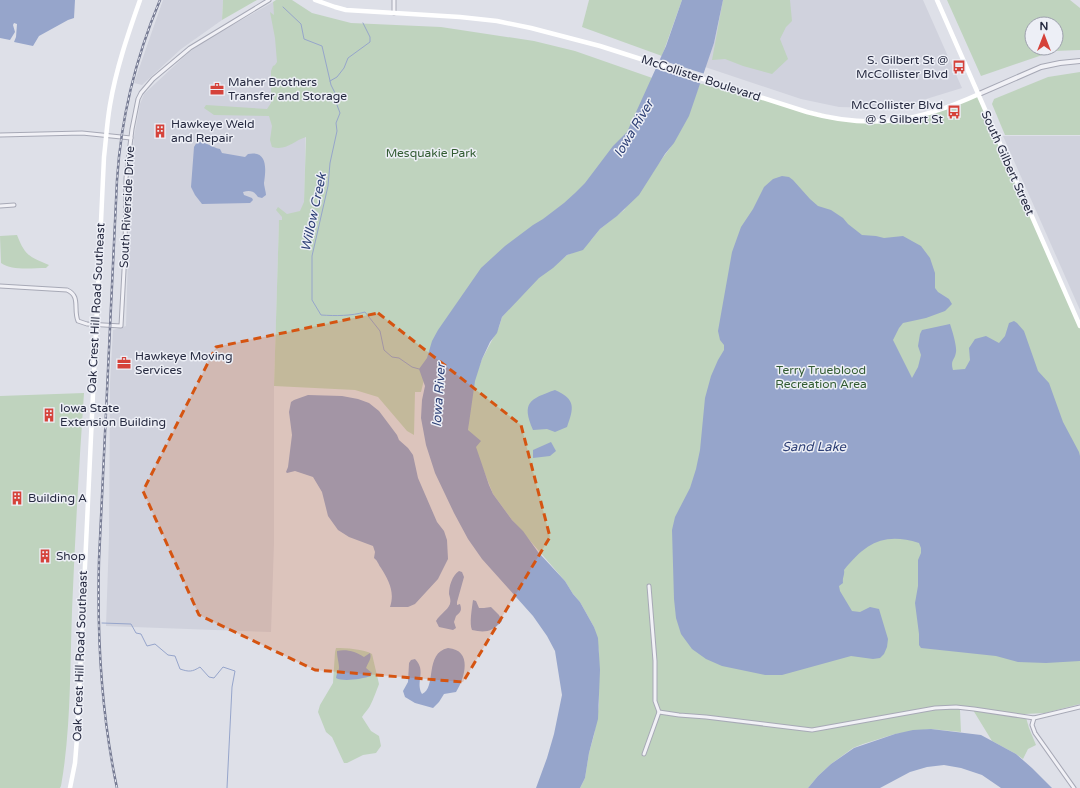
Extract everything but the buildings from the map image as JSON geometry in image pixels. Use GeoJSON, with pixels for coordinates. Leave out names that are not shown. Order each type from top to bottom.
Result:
{"type":"FeatureCollection","features":[{"type":"Feature","properties":{"kind":"main road","name":"Oak Crest Hill Road Southeast"},"geometry":{"type":"LineString","coordinates":[[70,788],[77,745],[95,325],[106,135],[110,104],[120,64],[140,0]]}},
{"type":"Feature","properties":{"kind":"main road","name":"McCollister Boulevard"},"geometry":{"type":"LineString","coordinates":[[315,0],[346,10],[460,17],[498,21],[564,36],[646,60],[823,117],[839,120],[868,122],[898,120],[925,115],[979,94]]}},
{"type":"Feature","properties":{"kind":"main road","name":"South Gilbert Street"},"geometry":{"type":"LineString","coordinates":[[937,0],[1080,326]]}},
{"type":"Feature","properties":{"kind":"street","name":"South Riverside Drive"},"geometry":{"type":"LineString","coordinates":[[95,325],[121,326],[125,252],[126,178],[131,138],[138,99],[141,93],[153,79],[190,48],[269,0]]}},
{"type":"Feature","properties":{"kind":"street"},"geometry":{"type":"LineString","coordinates":[[394,0],[394,13]]}},
{"type":"Feature","properties":{"kind":"street","name":"McCollister Boulevard"},"geometry":{"type":"LineString","coordinates":[[979,94],[1041,67],[1080,61]]}},
{"type":"Feature","properties":{"kind":"street"},"geometry":{"type":"LineString","coordinates":[[0,135],[82,133],[131,138]]}},
{"type":"Feature","properties":{"kind":"street"},"geometry":{"type":"LineString","coordinates":[[0,206],[14,205]]}},
{"type":"Feature","properties":{"kind":"street"},"geometry":{"type":"LineString","coordinates":[[0,286],[67,290],[73,293],[76,297],[78,321],[95,325]]}},
{"type":"Feature","properties":{"kind":"street"},"geometry":{"type":"LineString","coordinates":[[649,586],[655,661],[655,701],[656,708],[659,712],[673,715],[706,717],[751,724],[812,730],[935,708],[956,707],[1034,718],[1080,707]]}},
{"type":"Feature","properties":{"kind":"street"},"geometry":{"type":"LineString","coordinates":[[644,754],[659,712]]}},
{"type":"Feature","properties":{"kind":"street"},"geometry":{"type":"LineString","coordinates":[[1034,718],[1032,724],[1035,733],[1074,788]]}},
{"type":"Feature","properties":{"kind":"highlighted area"},"geometry":{"type":"Polygon","coordinates":[[[378,313],[521,425],[550,537],[463,682],[315,670],[199,615],[143,491],[216,347],[378,313]]]}},
{"type":"Feature","properties":{"kind":"shaded area"},"geometry":{"type":"Polygon","coordinates":[[[163,0],[223,0],[222,20],[181,49],[142,85],[134,83],[163,0]]]}},
{"type":"Feature","properties":{"kind":"shaded area"},"geometry":{"type":"Polygon","coordinates":[[[723,0],[923,0],[962,88],[910,104],[878,108],[839,107],[801,99],[705,67],[714,43],[723,0]]]}},
{"type":"Feature","properties":{"kind":"shaded area"},"geometry":{"type":"Polygon","coordinates":[[[273,2],[280,65],[274,66],[306,106],[304,221],[279,221],[274,386],[274,543],[271,632],[106,626],[109,537],[110,383],[113,330],[126,326],[130,182],[134,137],[140,104],[144,94],[188,53],[206,40],[273,2]]]}},
{"type":"Feature","properties":{"kind":"shaded area"},"geometry":{"type":"Polygon","coordinates":[[[1003,136],[1080,136],[1080,310],[1003,136]]]}},
{"type":"Feature","properties":{"kind":"green space"},"geometry":{"type":"Polygon","coordinates":[[[223,0],[257,0],[222,20],[223,0]]]}},
{"type":"Feature","properties":{"kind":"green space","name":"Mesquakie Park"},"geometry":{"type":"Polygon","coordinates":[[[276,0],[292,0],[312,13],[351,23],[441,27],[534,41],[575,51],[658,80],[630,133],[428,364],[421,392],[415,392],[414,435],[407,431],[378,397],[355,390],[274,386],[279,220],[282,220],[282,217],[276,210],[278,207],[287,214],[300,211],[304,202],[306,137],[286,147],[272,147],[270,140],[272,126],[269,116],[214,115],[204,108],[206,105],[267,109],[271,103],[271,71],[277,62],[275,38],[270,12],[274,15],[273,2],[276,0]]]}},
{"type":"Feature","properties":{"kind":"green space"},"geometry":{"type":"Polygon","coordinates":[[[589,0],[682,0],[662,56],[582,27],[589,0]]]}},
{"type":"Feature","properties":{"kind":"green space"},"geometry":{"type":"Polygon","coordinates":[[[723,0],[790,0],[792,21],[786,27],[780,39],[788,59],[772,74],[725,59],[712,60],[723,0]]]}},
{"type":"Feature","properties":{"kind":"green space"},"geometry":{"type":"Polygon","coordinates":[[[947,0],[1070,0],[1080,8],[1080,50],[1064,51],[1064,16],[1024,16],[1024,56],[1039,56],[981,76],[947,0]]]}},
{"type":"Feature","properties":{"kind":"green space"},"geometry":{"type":"Polygon","coordinates":[[[1080,72],[1080,135],[1005,135],[992,104],[994,99],[1048,77],[1080,72]]]}},
{"type":"Feature","properties":{"kind":"green space","name":"Terry Trueblood Recreation Area"},"geometry":{"type":"Polygon","coordinates":[[[700,83],[715,88],[717,83],[778,103],[853,121],[914,118],[979,94],[1080,326],[1080,704],[1045,713],[1025,714],[1036,745],[1028,749],[1023,759],[992,741],[973,710],[960,710],[961,732],[931,729],[895,734],[863,744],[853,748],[831,764],[808,788],[580,788],[585,778],[599,705],[599,652],[594,627],[580,602],[565,581],[512,520],[493,494],[468,431],[470,391],[482,359],[499,327],[502,317],[541,273],[591,240],[600,229],[624,210],[670,148],[694,99],[700,83]]]}},
{"type":"Feature","properties":{"kind":"green space"},"geometry":{"type":"Polygon","coordinates":[[[17,235],[26,252],[33,258],[49,265],[46,268],[16,268],[6,266],[1,263],[0,236],[17,235]]]}},
{"type":"Feature","properties":{"kind":"green space"},"geometry":{"type":"Polygon","coordinates":[[[84,393],[74,556],[67,743],[61,786],[60,788],[0,788],[0,396],[84,393]]]}},
{"type":"Feature","properties":{"kind":"green space"},"geometry":{"type":"Polygon","coordinates":[[[336,648],[360,650],[372,654],[379,684],[371,704],[362,717],[371,731],[379,736],[381,746],[376,753],[363,755],[347,763],[344,763],[332,737],[326,732],[318,712],[320,705],[333,683],[336,648]]]}},
{"type":"Feature","properties":{"kind":"water"},"geometry":{"type":"Polygon","coordinates":[[[0,0],[75,0],[74,18],[39,36],[33,46],[14,42],[17,24],[14,23],[13,25],[15,32],[10,40],[0,38],[0,0]]]}},
{"type":"Feature","properties":{"kind":"water","name":"Iowa River"},"geometry":{"type":"Polygon","coordinates":[[[682,0],[723,0],[714,43],[689,116],[674,143],[665,154],[639,195],[617,216],[600,229],[583,250],[567,255],[539,278],[502,317],[497,333],[490,342],[482,359],[475,381],[468,430],[481,441],[476,447],[493,494],[538,552],[565,581],[580,602],[594,627],[598,638],[600,670],[598,719],[589,753],[585,778],[580,788],[536,788],[554,734],[562,695],[555,651],[547,636],[533,616],[482,559],[468,539],[454,513],[435,473],[426,445],[421,418],[422,400],[425,386],[419,369],[427,358],[432,341],[438,330],[481,268],[505,246],[543,219],[575,193],[585,183],[613,146],[627,132],[666,46],[682,0]]]}},
{"type":"Feature","properties":{"kind":"water"},"geometry":{"type":"Polygon","coordinates":[[[197,142],[220,149],[222,153],[245,157],[248,154],[259,155],[264,162],[265,167],[264,183],[266,195],[262,198],[258,197],[255,193],[245,191],[243,192],[244,195],[252,198],[253,200],[250,203],[202,204],[191,187],[194,147],[197,142]]]}},
{"type":"Feature","properties":{"kind":"water","name":"Sand Lake"},"geometry":{"type":"Polygon","coordinates":[[[782,176],[789,177],[818,206],[831,210],[843,218],[862,235],[884,238],[903,236],[921,246],[930,258],[935,273],[935,288],[938,292],[949,299],[952,304],[945,311],[926,318],[903,323],[899,328],[893,340],[912,378],[918,367],[921,355],[918,346],[922,330],[950,324],[956,349],[952,362],[953,370],[965,369],[970,360],[969,348],[975,339],[986,336],[999,343],[1005,336],[1009,323],[1014,321],[1024,331],[1038,371],[1049,383],[1063,422],[1080,456],[1080,661],[1046,663],[1018,662],[996,656],[921,648],[919,645],[915,603],[918,586],[918,560],[921,553],[921,548],[919,543],[896,539],[877,542],[860,553],[844,570],[843,583],[839,586],[840,591],[852,611],[860,612],[870,607],[879,609],[888,639],[887,647],[884,654],[880,658],[873,659],[851,656],[782,675],[765,675],[722,666],[706,659],[692,649],[681,634],[676,618],[674,599],[672,530],[675,517],[690,488],[696,469],[700,450],[705,398],[711,376],[724,350],[724,345],[720,340],[718,331],[732,252],[741,227],[753,209],[764,187],[773,179],[782,176]]]}},
{"type":"Feature","properties":{"kind":"water"},"geometry":{"type":"Polygon","coordinates":[[[555,390],[567,397],[572,405],[567,427],[555,432],[547,429],[533,430],[529,421],[528,413],[530,403],[539,396],[555,390]]]}},
{"type":"Feature","properties":{"kind":"water"},"geometry":{"type":"Polygon","coordinates":[[[308,395],[342,396],[369,403],[379,411],[399,440],[413,455],[418,478],[437,522],[444,531],[447,540],[448,559],[438,579],[415,604],[408,607],[390,607],[392,596],[389,582],[374,558],[375,552],[373,546],[349,537],[338,530],[328,516],[322,492],[313,477],[295,471],[286,472],[292,435],[289,412],[291,402],[308,395]]]}},
{"type":"Feature","properties":{"kind":"water"},"geometry":{"type":"Polygon","coordinates":[[[551,442],[556,451],[550,456],[533,458],[533,450],[551,442]]]}},
{"type":"Feature","properties":{"kind":"water"},"geometry":{"type":"Polygon","coordinates":[[[459,571],[462,572],[464,577],[457,602],[457,605],[460,604],[461,609],[454,622],[456,628],[453,630],[439,627],[436,621],[450,604],[450,585],[454,576],[459,571]]]}},
{"type":"Feature","properties":{"kind":"water"},"geometry":{"type":"Polygon","coordinates":[[[473,600],[476,601],[479,608],[491,607],[499,615],[502,621],[488,631],[472,630],[471,620],[473,600]]]}},
{"type":"Feature","properties":{"kind":"water"},"geometry":{"type":"Polygon","coordinates":[[[448,648],[456,650],[464,659],[464,672],[456,692],[444,694],[433,708],[415,703],[405,697],[403,691],[408,682],[409,663],[411,660],[415,659],[420,668],[420,690],[422,694],[426,691],[429,685],[433,663],[436,656],[441,651],[448,648]]]}},
{"type":"Feature","properties":{"kind":"water"},"geometry":{"type":"Polygon","coordinates":[[[337,651],[351,651],[364,657],[370,653],[370,659],[366,668],[372,673],[371,676],[348,680],[336,678],[339,670],[337,651]]]}},
{"type":"Feature","properties":{"kind":"water"},"geometry":{"type":"Polygon","coordinates":[[[931,729],[981,735],[1016,754],[1052,788],[1001,788],[982,775],[961,768],[944,765],[927,767],[910,772],[880,788],[808,788],[831,764],[854,748],[895,734],[913,730],[931,729]]]}},
{"type":"Feature","properties":{"kind":"pier"},"geometry":{"type":"Polygon","coordinates":[[[658,59],[705,74],[702,84],[654,68],[658,59]]]}},
{"type":"Feature","properties":{"kind":"waterway","name":"Willow Creek"},"geometry":{"type":"LineString","coordinates":[[283,7],[301,24],[304,39],[322,46],[331,85],[337,97],[337,105],[340,113],[336,123],[337,131],[330,163],[328,186],[312,256],[312,300],[321,315],[332,316],[365,312],[380,331],[384,350],[392,357],[399,358],[412,367],[419,369]]}},
{"type":"Feature","properties":{"kind":"waterway"},"geometry":{"type":"LineString","coordinates":[[330,81],[337,77],[344,68],[348,58],[370,42],[370,37],[363,23]]}},
{"type":"Feature","properties":{"kind":"waterway"},"geometry":{"type":"LineString","coordinates":[[102,623],[131,624],[136,633],[141,634],[147,646],[155,644],[168,655],[175,656],[180,669],[190,671],[200,667],[209,677],[214,678],[223,667],[235,671],[232,687],[227,788]]}},
{"type":"Feature","properties":{"kind":"railway"},"geometry":{"type":"LineString","coordinates":[[117,788],[107,731],[104,703],[101,674],[99,617],[99,560],[117,180],[122,134],[131,88],[144,43],[160,0]]}},
{"type":"Feature","properties":{"kind":"place","name":"S. Gilbert St @ McCollister Blvd"},"geometry":{"type":"Point","coordinates":[959,67]}},
{"type":"Feature","properties":{"kind":"place","name":"Maher Brothers Transfer and Storage"},"geometry":{"type":"Point","coordinates":[217,89]}},
{"type":"Feature","properties":{"kind":"place","name":"McCollister Blvd @ S Gilbert St"},"geometry":{"type":"Point","coordinates":[954,112]}},
{"type":"Feature","properties":{"kind":"place","name":"Hawkeye Weld and Repair"},"geometry":{"type":"Point","coordinates":[160,131]}},
{"type":"Feature","properties":{"kind":"place","name":"Hawkeye Moving Services"},"geometry":{"type":"Point","coordinates":[124,363]}},
{"type":"Feature","properties":{"kind":"place","name":"Iowa State Extension Building"},"geometry":{"type":"Point","coordinates":[49,415]}},
{"type":"Feature","properties":{"kind":"place","name":"Building A"},"geometry":{"type":"Point","coordinates":[17,498]}},
{"type":"Feature","properties":{"kind":"place","name":"Shop"},"geometry":{"type":"Point","coordinates":[45,556]}}]}
